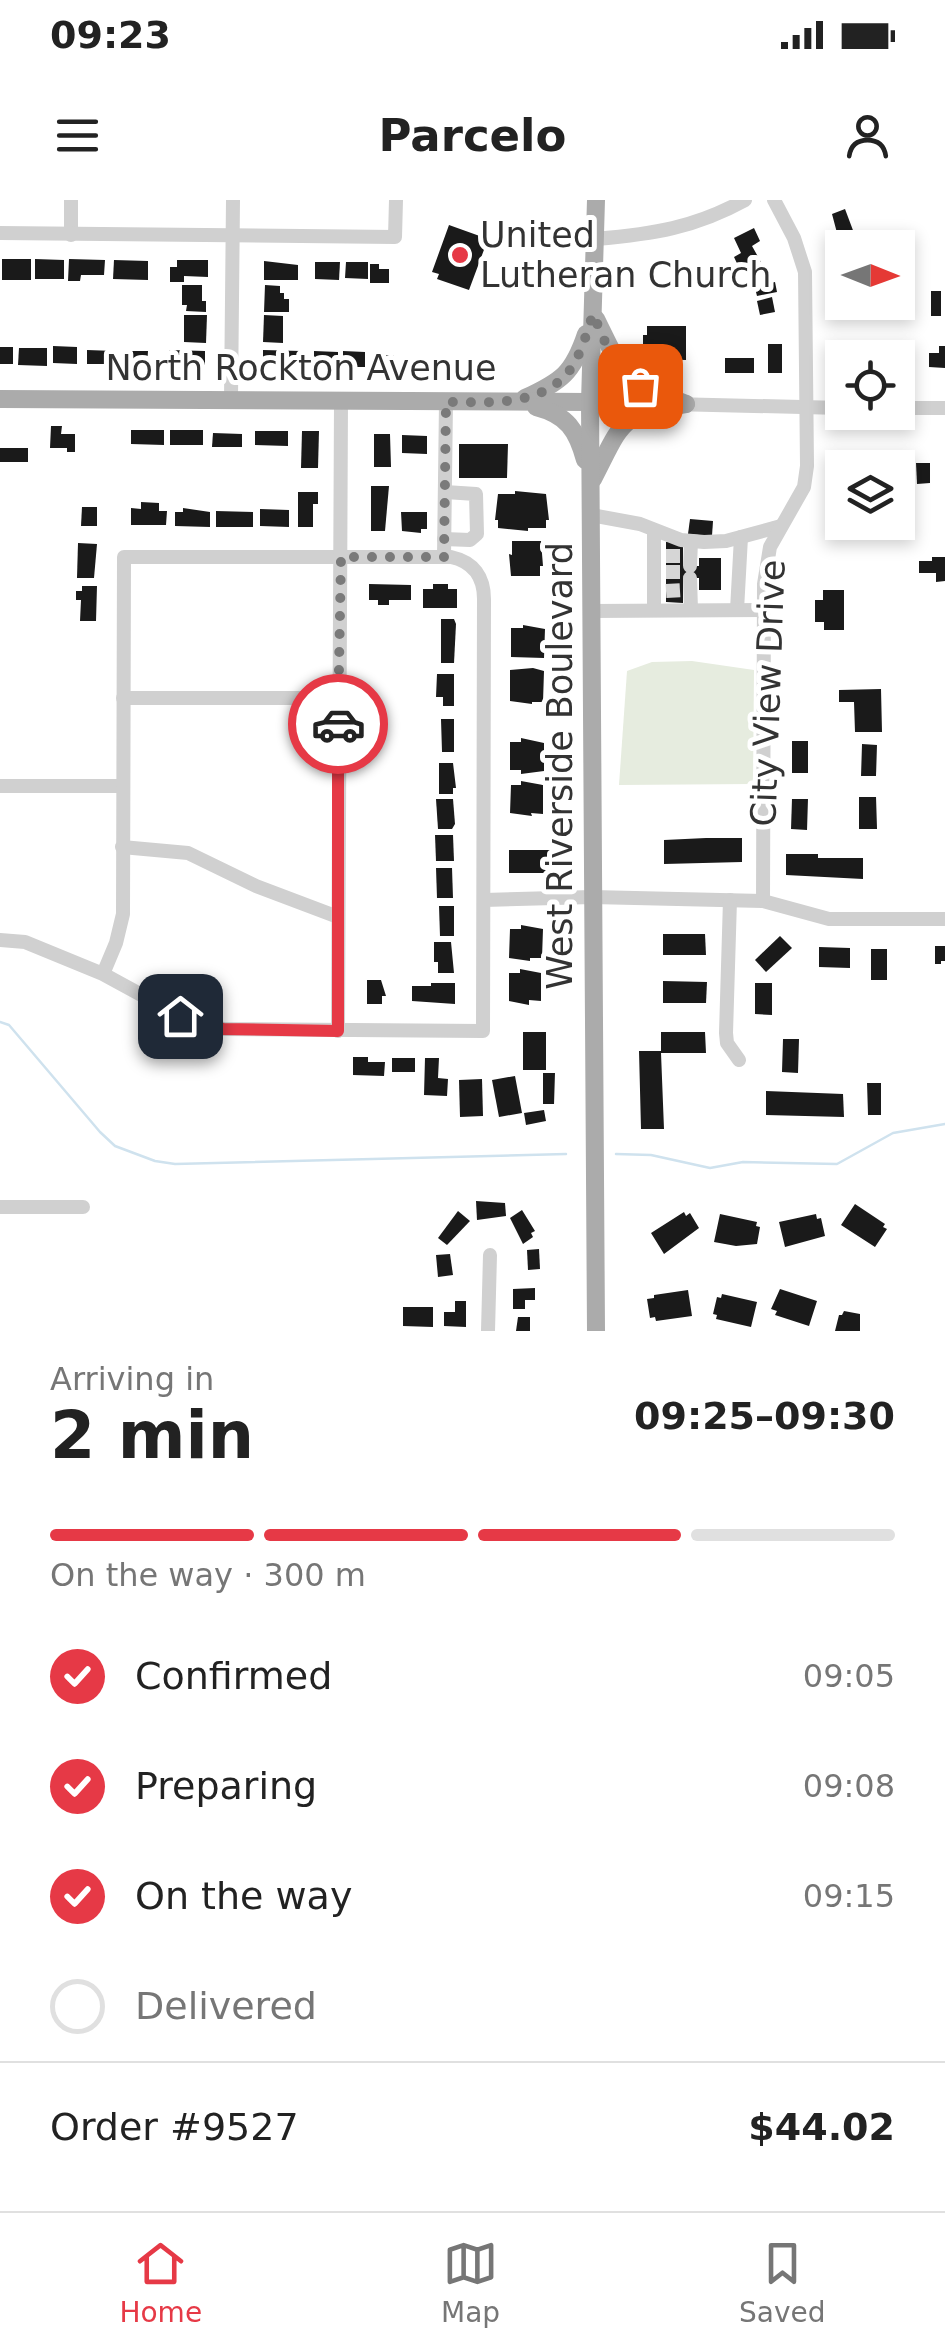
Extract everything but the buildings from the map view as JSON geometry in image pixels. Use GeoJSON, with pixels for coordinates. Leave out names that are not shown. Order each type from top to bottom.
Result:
{"type":"FeatureCollection","features":[{"type":"Feature","properties":{"kind":"main road","name":"West Riverside Boulevard"},"geometry":{"type":"LineString","coordinates":[[596,200],[590,402],[596,1331]]}},
{"type":"Feature","properties":{"kind":"main road"},"geometry":{"type":"LineString","coordinates":[[516,402],[557,383],[570,371],[593,314]]}},
{"type":"Feature","properties":{"kind":"main road"},"geometry":{"type":"LineString","coordinates":[[593,314],[612,358],[628,378],[686,404]]}},
{"type":"Feature","properties":{"kind":"main road","name":"North Rockton Avenue"},"geometry":{"type":"LineString","coordinates":[[0,399],[590,402]]}},
{"type":"Feature","properties":{"kind":"main road"},"geometry":{"type":"LineString","coordinates":[[516,402],[556,412],[567,419],[582,449],[590,484]]}},
{"type":"Feature","properties":{"kind":"main road"},"geometry":{"type":"LineString","coordinates":[[590,484],[626,422],[647,410],[686,404]]}},
{"type":"Feature","properties":{"kind":"street"},"geometry":{"type":"LineString","coordinates":[[71,200],[71,235]]}},
{"type":"Feature","properties":{"kind":"street"},"geometry":{"type":"LineString","coordinates":[[230,399],[232,200]]}},
{"type":"Feature","properties":{"kind":"street"},"geometry":{"type":"LineString","coordinates":[[0,234],[395,237],[396,200]]}},
{"type":"Feature","properties":{"kind":"street"},"geometry":{"type":"LineString","coordinates":[[596,239],[686,227],[745,200]]}},
{"type":"Feature","properties":{"kind":"street","name":"City View Drive"},"geometry":{"type":"LineString","coordinates":[[763,900],[766,563],[770,547],[804,487],[807,466],[804,272],[801,256],[774,200]]}},
{"type":"Feature","properties":{"kind":"street"},"geometry":{"type":"LineString","coordinates":[[338,1031],[341,402]]}},
{"type":"Feature","properties":{"kind":"street"},"geometry":{"type":"LineString","coordinates":[[444,557],[446,402]]}},
{"type":"Feature","properties":{"kind":"street","name":"North Rockton Avenue"},"geometry":{"type":"LineString","coordinates":[[590,402],[825,408]]}},
{"type":"Feature","properties":{"kind":"street"},"geometry":{"type":"LineString","coordinates":[[915,408],[945,408]]}},
{"type":"Feature","properties":{"kind":"street"},"geometry":{"type":"LineString","coordinates":[[444,540],[470,540],[477,534],[476,494],[445,492]]}},
{"type":"Feature","properties":{"kind":"street"},"geometry":{"type":"LineString","coordinates":[[591,516],[622,520],[654,531],[688,568],[691,610]]}},
{"type":"Feature","properties":{"kind":"street"},"geometry":{"type":"LineString","coordinates":[[688,568],[726,541],[781,526]]}},
{"type":"Feature","properties":{"kind":"street"},"geometry":{"type":"LineString","coordinates":[[654,531],[660,556],[660,591],[654,610]]}},
{"type":"Feature","properties":{"kind":"street"},"geometry":{"type":"LineString","coordinates":[[737,610],[741,537]]}},
{"type":"Feature","properties":{"kind":"street"},"geometry":{"type":"LineString","coordinates":[[0,940],[25,942],[103,974],[180,1016],[223,1029],[484,1031],[484,590],[472,566],[444,557],[124,557],[122,914],[116,944],[103,974]]}},
{"type":"Feature","properties":{"kind":"street"},"geometry":{"type":"LineString","coordinates":[[591,611],[764,610]]}},
{"type":"Feature","properties":{"kind":"street"},"geometry":{"type":"LineString","coordinates":[[123,698],[338,698]]}},
{"type":"Feature","properties":{"kind":"street"},"geometry":{"type":"LineString","coordinates":[[0,786],[123,786]]}},
{"type":"Feature","properties":{"kind":"street"},"geometry":{"type":"LineString","coordinates":[[122,847],[188,853],[256,886],[338,917]]}},
{"type":"Feature","properties":{"kind":"street"},"geometry":{"type":"LineString","coordinates":[[484,900],[592,897],[763,900],[829,918],[945,919]]}},
{"type":"Feature","properties":{"kind":"street"},"geometry":{"type":"LineString","coordinates":[[730,900],[726,1032],[732,1053],[739,1060]]}},
{"type":"Feature","properties":{"kind":"street"},"geometry":{"type":"LineString","coordinates":[[0,1207],[83,1207]]}},
{"type":"Feature","properties":{"kind":"street"},"geometry":{"type":"LineString","coordinates":[[488,1331],[490,1255]]}},
{"type":"Feature","properties":{"kind":"shaded area"},"geometry":{"type":"Polygon","coordinates":[[[692,661],[754,670],[753,784],[619,785],[627,671],[652,662],[692,661]]]}},
{"type":"Feature","properties":{"kind":"waterway"},"geometry":{"type":"LineString","coordinates":[[0,1022],[9,1025],[115,1146],[155,1161],[175,1164],[566,1154]]}},
{"type":"Feature","properties":{"kind":"waterway"},"geometry":{"type":"LineString","coordinates":[[616,1154],[651,1155],[710,1168],[743,1162],[837,1164],[893,1133],[945,1124]]}},
{"type":"Feature","properties":{"kind":"tunnel"},"geometry":{"type":"LineString","coordinates":[[666,556],[683,556]]}},
{"type":"Feature","properties":{"kind":"tunnel"},"geometry":{"type":"LineString","coordinates":[[666,572],[690,572]]}},
{"type":"Feature","properties":{"kind":"tunnel"},"geometry":{"type":"LineString","coordinates":[[666,591],[683,590]]}},
{"type":"Feature","properties":{"kind":"way so far"},"geometry":{"type":"LineString","coordinates":[[338,724],[341,557],[444,557],[446,402],[516,402],[557,383],[578,356],[593,314],[612,358],[640,386]]}},
{"type":"Feature","properties":{"kind":"place","name":"United Lutheran Church"},"geometry":{"type":"Point","coordinates":[460,255]}},
{"type":"Feature","properties":{"kind":"route"},"geometry":{"type":"LineString","coordinates":[[180,1016],[223,1029],[338,1031],[338,724]]}}]}
